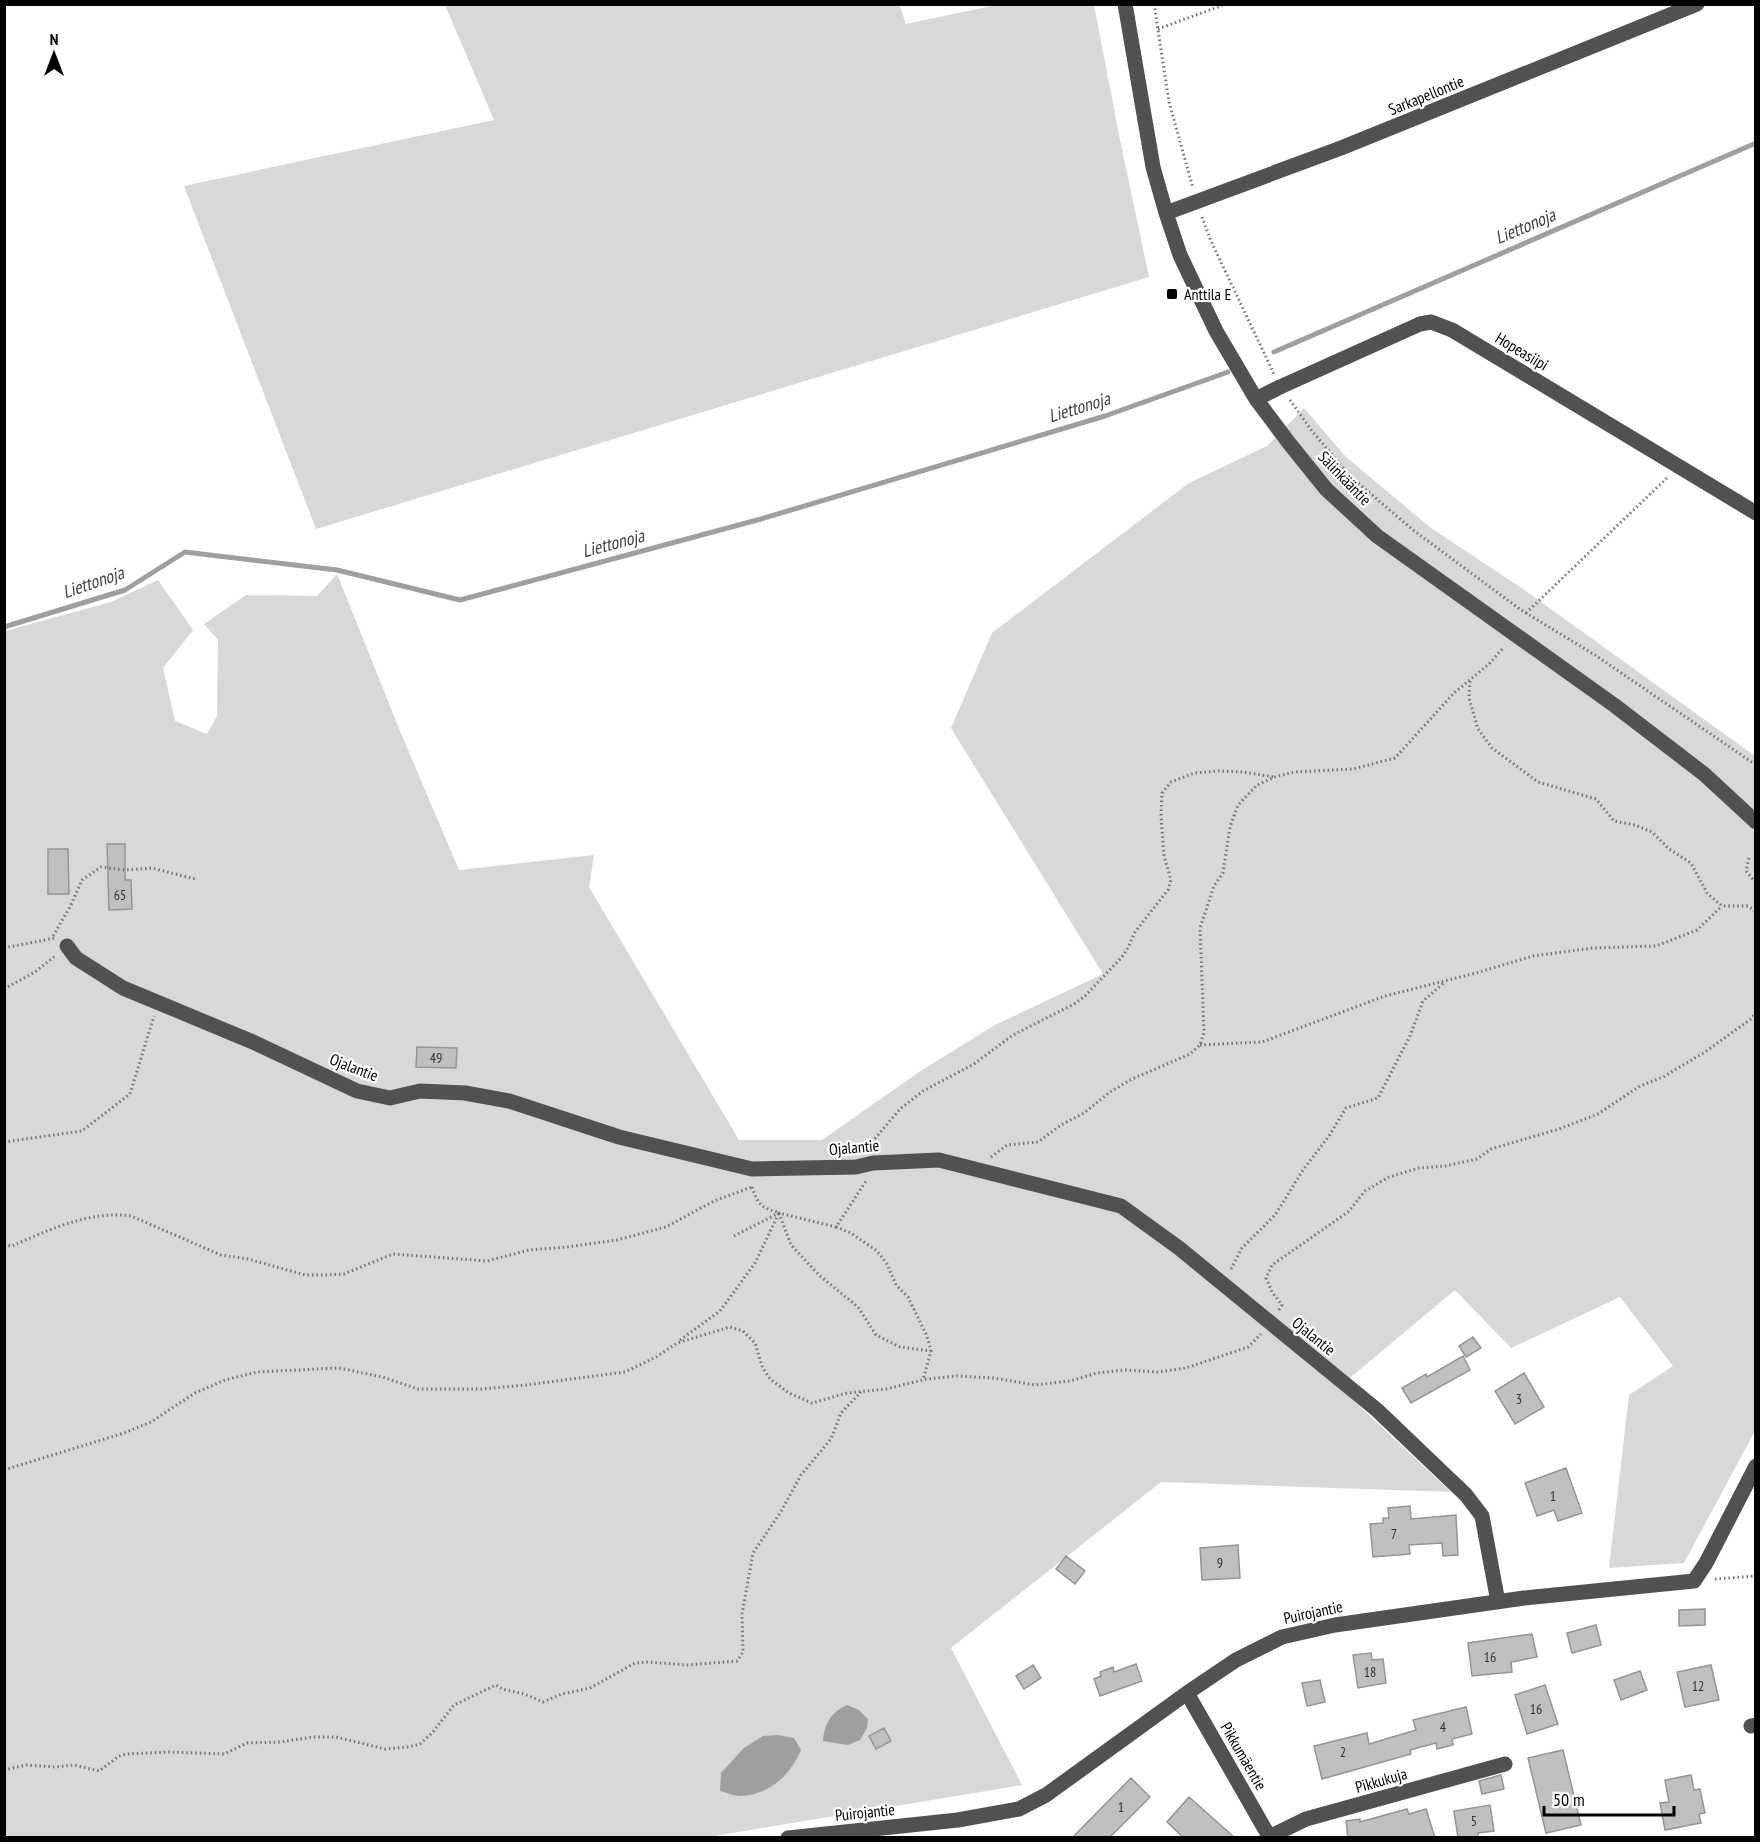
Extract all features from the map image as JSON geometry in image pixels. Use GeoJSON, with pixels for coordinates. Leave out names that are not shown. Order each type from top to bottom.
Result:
{"type":"FeatureCollection","features":[{"type":"Feature","properties":{"kind":"street","name":"Sälinkääntie"},"geometry":{"type":"LineString","coordinates":[[1125,4],[1153,167],[1166,213],[1180,255],[1216,331],[1256,399],[1326,489],[1377,536],[1614,705],[1704,774],[1755,822]]}},
{"type":"Feature","properties":{"kind":"street","name":"Sarkapellontie"},"geometry":{"type":"LineString","coordinates":[[1166,213],[1341,148],[1697,4]]}},
{"type":"Feature","properties":{"kind":"street","name":"Hopeasiipi"},"geometry":{"type":"LineString","coordinates":[[1256,399],[1420,324],[1431,322],[1452,330],[1755,513]]}},
{"type":"Feature","properties":{"kind":"street","name":"Ojalantie"},"geometry":{"type":"LineString","coordinates":[[67,946],[76,958],[123,988],[253,1042],[357,1091],[390,1098],[420,1091],[465,1093],[509,1101],[619,1137],[752,1169],[856,1167],[873,1163],[939,1160],[1121,1206],[1179,1248],[1377,1410],[1466,1495],[1482,1516],[1498,1602]]}},
{"type":"Feature","properties":{"kind":"street"},"geometry":{"type":"LineString","coordinates":[[1694,1581],[1706,1563],[1755,1466]]}},
{"type":"Feature","properties":{"kind":"street","name":"Puirojantie"},"geometry":{"type":"LineString","coordinates":[[788,1838],[958,1820],[1019,1809],[1046,1796],[1236,1660],[1282,1637],[1335,1625],[1524,1598],[1694,1581]]}},
{"type":"Feature","properties":{"kind":"street","name":"Pikkumäentie"},"geometry":{"type":"LineString","coordinates":[[1187,1693],[1269,1837]]}},
{"type":"Feature","properties":{"kind":"street","name":"Pikkukuja"},"geometry":{"type":"LineString","coordinates":[[1269,1837],[1306,1819],[1505,1764]]}},
{"type":"Feature","properties":{"kind":"path"},"geometry":{"type":"LineString","coordinates":[[1154,4],[1169,102],[1211,242],[1280,387],[1312,431],[1350,476],[1413,530],[1521,610],[1595,655],[1755,765]]}},
{"type":"Feature","properties":{"kind":"path"},"geometry":{"type":"LineString","coordinates":[[1158,29],[1226,4]]}},
{"type":"Feature","properties":{"kind":"path"},"geometry":{"type":"LineString","coordinates":[[1526,612],[1671,475]]}},
{"type":"Feature","properties":{"kind":"path"},"geometry":{"type":"LineString","coordinates":[[977,1168],[1006,1145],[1038,1142],[1060,1125],[1084,1113],[1110,1092],[1190,1054],[1200,1045],[1204,1032],[1200,928],[1214,886],[1223,873],[1230,827],[1238,805],[1257,785],[1294,772],[1353,769],[1395,758],[1420,729],[1502,650],[1512,632]]}},
{"type":"Feature","properties":{"kind":"path"},"geometry":{"type":"LineString","coordinates":[[1470,679],[1468,698],[1478,729],[1492,748],[1538,782],[1596,799],[1614,821],[1635,825],[1652,832],[1670,849],[1691,863],[1707,893],[1722,906],[1748,906],[1755,912]]}},
{"type":"Feature","properties":{"kind":"path"},"geometry":{"type":"LineString","coordinates":[[856,1167],[872,1140],[900,1109],[915,1097],[956,1072],[974,1064],[1013,1035],[1074,1004],[1085,996],[1122,957],[1135,932],[1167,890],[1171,880],[1164,856],[1161,816],[1162,793],[1171,782],[1194,773],[1218,771],[1275,777]]}},
{"type":"Feature","properties":{"kind":"path"},"geometry":{"type":"LineString","coordinates":[[1749,858],[1746,871],[1755,883]]}},
{"type":"Feature","properties":{"kind":"path"},"geometry":{"type":"LineString","coordinates":[[52,938],[82,880],[101,867],[125,870],[152,868],[195,879]]}},
{"type":"Feature","properties":{"kind":"path"},"geometry":{"type":"LineString","coordinates":[[1200,1045],[1262,1042],[1385,996],[1533,956],[1593,948],[1656,946],[1696,930],[1722,906]]}},
{"type":"Feature","properties":{"kind":"path"},"geometry":{"type":"LineString","coordinates":[[4,948],[52,938],[56,938],[67,946],[35,972],[4,988]]}},
{"type":"Feature","properties":{"kind":"path"},"geometry":{"type":"LineString","coordinates":[[1223,1284],[1242,1248],[1275,1215],[1346,1108],[1378,1098],[1410,1036],[1423,1001],[1447,981]]}},
{"type":"Feature","properties":{"kind":"path"},"geometry":{"type":"LineString","coordinates":[[4,1142],[82,1131],[130,1094],[158,1003]]}},
{"type":"Feature","properties":{"kind":"path"},"geometry":{"type":"LineString","coordinates":[[677,1343],[730,1327],[743,1331],[755,1343],[762,1366],[770,1379],[789,1393],[812,1403],[847,1393],[885,1389],[923,1380],[957,1376],[994,1378],[1035,1385],[1070,1381],[1097,1373],[1125,1370],[1158,1372],[1186,1368],[1248,1347],[1272,1324],[1282,1305],[1272,1292],[1266,1278],[1272,1265],[1348,1212],[1365,1191],[1389,1177],[1419,1168],[1445,1166],[1476,1158],[1491,1149],[1559,1129],[1598,1114],[1640,1086],[1663,1077],[1705,1052],[1751,1019],[1755,1013]]}},
{"type":"Feature","properties":{"kind":"path"},"geometry":{"type":"LineString","coordinates":[[836,1227],[863,1187],[873,1163]]}},
{"type":"Feature","properties":{"kind":"path"},"geometry":{"type":"LineString","coordinates":[[752,1169],[752,1187],[758,1203],[766,1209],[836,1227],[850,1233],[877,1251],[887,1264],[896,1285],[908,1297],[927,1336],[931,1351],[923,1380]]}},
{"type":"Feature","properties":{"kind":"path"},"geometry":{"type":"LineString","coordinates":[[4,1245],[12,1246],[66,1225],[115,1214],[131,1216],[221,1255],[248,1259],[305,1275],[344,1274],[393,1254],[487,1261],[529,1250],[617,1240],[666,1227],[714,1201],[752,1187]]}},
{"type":"Feature","properties":{"kind":"path"},"geometry":{"type":"LineString","coordinates":[[734,1236],[779,1213]]}},
{"type":"Feature","properties":{"kind":"path"},"geometry":{"type":"LineString","coordinates":[[4,1470],[124,1433],[151,1422],[195,1393],[225,1380],[257,1372],[339,1368],[381,1377],[418,1389],[482,1389],[625,1372],[656,1357],[720,1311],[755,1263],[779,1213]]}},
{"type":"Feature","properties":{"kind":"path"},"geometry":{"type":"LineString","coordinates":[[779,1213],[791,1245],[820,1276],[858,1307],[876,1335],[900,1347],[931,1351]]}},
{"type":"Feature","properties":{"kind":"path"},"geometry":{"type":"LineString","coordinates":[[4,1770],[26,1765],[56,1767],[74,1765],[99,1771],[119,1756],[127,1754],[169,1752],[224,1754],[247,1743],[280,1742],[313,1737],[336,1737],[385,1749],[408,1747],[420,1744],[432,1733],[454,1705],[496,1685],[543,1702],[562,1694],[590,1688],[635,1663],[687,1665],[737,1661],[743,1652],[742,1614],[753,1553],[780,1513],[801,1475],[831,1440],[841,1413],[863,1391]]}},
{"type":"Feature","properties":{"kind":"path"},"geometry":{"type":"LineString","coordinates":[[1694,1581],[1755,1576]]}},
{"type":"Feature","properties":{"kind":"shaded area"},"geometry":{"type":"Polygon","coordinates":[[[899,4],[906,24],[996,5],[1094,5],[1149,277],[316,529],[184,186],[494,120],[445,5],[899,4]]]}},
{"type":"Feature","properties":{"kind":"shaded area"},"geometry":{"type":"Polygon","coordinates":[[[1304,408],[1346,457],[1431,528],[1523,589],[1755,756],[1755,1431],[1684,1563],[1609,1568],[1629,1395],[1673,1366],[1620,1297],[1511,1348],[1455,1290],[1339,1387],[1451,1492],[1161,1482],[951,1648],[1022,1785],[708,1837],[5,1838],[5,631],[111,602],[158,580],[193,630],[163,668],[175,721],[207,734],[217,716],[218,640],[204,624],[246,595],[317,596],[337,574],[459,870],[594,855],[589,887],[739,1140],[822,1140],[922,1070],[995,1025],[1103,974],[951,728],[992,633],[1189,483],[1267,446],[1304,408]]]}},
{"type":"Feature","properties":{"kind":"shaded area"},"geometry":{"type":"Polygon","coordinates":[[[847,1705],[859,1710],[868,1719],[867,1728],[860,1740],[848,1745],[823,1741],[829,1719],[847,1705]]]}},
{"type":"Feature","properties":{"kind":"shaded area"},"geometry":{"type":"Polygon","coordinates":[[[777,1735],[794,1738],[801,1750],[791,1768],[777,1783],[750,1795],[737,1796],[720,1791],[721,1773],[744,1748],[763,1736],[777,1735]]]}},
{"type":"Feature","properties":{"kind":"building"},"geometry":{"type":"Polygon","coordinates":[[[107,844],[125,844],[125,880],[131,880],[132,909],[109,910],[107,844]]]}},
{"type":"Feature","properties":{"kind":"building"},"geometry":{"type":"Polygon","coordinates":[[[48,849],[68,849],[69,894],[48,894],[48,849]]]}},
{"type":"Feature","properties":{"kind":"building"},"geometry":{"type":"Polygon","coordinates":[[[417,1047],[457,1048],[456,1068],[416,1067],[417,1047]]]}},
{"type":"Feature","properties":{"kind":"building"},"geometry":{"type":"Polygon","coordinates":[[[1473,1337],[1481,1348],[1466,1357],[1459,1346],[1473,1337]]]}},
{"type":"Feature","properties":{"kind":"building"},"geometry":{"type":"Polygon","coordinates":[[[1463,1356],[1470,1370],[1411,1403],[1402,1388],[1426,1374],[1427,1377],[1463,1356]]]}},
{"type":"Feature","properties":{"kind":"building"},"geometry":{"type":"Polygon","coordinates":[[[1524,1373],[1544,1407],[1515,1424],[1495,1391],[1524,1373]]]}},
{"type":"Feature","properties":{"kind":"building"},"geometry":{"type":"Polygon","coordinates":[[[1566,1468],[1582,1513],[1558,1521],[1554,1510],[1537,1516],[1525,1483],[1566,1468]]]}},
{"type":"Feature","properties":{"kind":"building"},"geometry":{"type":"Polygon","coordinates":[[[1410,1506],[1411,1519],[1456,1515],[1458,1555],[1443,1556],[1442,1543],[1409,1545],[1410,1554],[1373,1557],[1370,1524],[1383,1523],[1383,1518],[1389,1518],[1388,1508],[1410,1506]]]}},
{"type":"Feature","properties":{"kind":"building"},"geometry":{"type":"Polygon","coordinates":[[[1238,1545],[1240,1578],[1202,1580],[1200,1548],[1238,1545]]]}},
{"type":"Feature","properties":{"kind":"building"},"geometry":{"type":"Polygon","coordinates":[[[1066,1556],[1085,1571],[1075,1584],[1056,1569],[1066,1556]]]}},
{"type":"Feature","properties":{"kind":"building"},"geometry":{"type":"Polygon","coordinates":[[[1705,1609],[1705,1625],[1679,1626],[1679,1610],[1705,1609]]]}},
{"type":"Feature","properties":{"kind":"building"},"geometry":{"type":"Polygon","coordinates":[[[1596,1625],[1601,1645],[1572,1653],[1567,1633],[1596,1625]]]}},
{"type":"Feature","properties":{"kind":"building"},"geometry":{"type":"Polygon","coordinates":[[[1532,1634],[1537,1657],[1511,1662],[1512,1672],[1472,1676],[1468,1643],[1532,1634]]]}},
{"type":"Feature","properties":{"kind":"building"},"geometry":{"type":"Polygon","coordinates":[[[1371,1653],[1372,1660],[1383,1659],[1386,1683],[1358,1688],[1353,1655],[1371,1653]]]}},
{"type":"Feature","properties":{"kind":"building"},"geometry":{"type":"Polygon","coordinates":[[[1136,1664],[1142,1681],[1100,1696],[1094,1679],[1101,1676],[1100,1672],[1113,1667],[1114,1672],[1136,1664]]]}},
{"type":"Feature","properties":{"kind":"building"},"geometry":{"type":"Polygon","coordinates":[[[1033,1665],[1041,1678],[1024,1689],[1016,1676],[1033,1665]]]}},
{"type":"Feature","properties":{"kind":"building"},"geometry":{"type":"Polygon","coordinates":[[[1711,1665],[1719,1700],[1685,1707],[1677,1672],[1711,1665]]]}},
{"type":"Feature","properties":{"kind":"building"},"geometry":{"type":"Polygon","coordinates":[[[1640,1671],[1647,1690],[1621,1700],[1614,1680],[1640,1671]]]}},
{"type":"Feature","properties":{"kind":"building"},"geometry":{"type":"Polygon","coordinates":[[[1320,1680],[1325,1702],[1307,1706],[1302,1683],[1320,1680]]]}},
{"type":"Feature","properties":{"kind":"building"},"geometry":{"type":"Polygon","coordinates":[[[1545,1685],[1558,1724],[1527,1734],[1515,1695],[1545,1685]]]}},
{"type":"Feature","properties":{"kind":"building"},"geometry":{"type":"Polygon","coordinates":[[[1466,1707],[1472,1734],[1452,1739],[1453,1745],[1437,1749],[1436,1743],[1410,1750],[1411,1754],[1322,1779],[1314,1746],[1367,1733],[1369,1744],[1416,1730],[1413,1720],[1466,1707]]]}},
{"type":"Feature","properties":{"kind":"building"},"geometry":{"type":"Polygon","coordinates":[[[884,1728],[891,1741],[876,1749],[869,1736],[884,1728]]]}},
{"type":"Feature","properties":{"kind":"building"},"geometry":{"type":"Polygon","coordinates":[[[1563,1750],[1581,1825],[1546,1833],[1528,1758],[1563,1750]]]}},
{"type":"Feature","properties":{"kind":"building"},"geometry":{"type":"Polygon","coordinates":[[[1501,1775],[1504,1789],[1482,1794],[1479,1781],[1501,1775]]]}},
{"type":"Feature","properties":{"kind":"building"},"geometry":{"type":"Polygon","coordinates":[[[1691,1775],[1694,1790],[1700,1789],[1705,1813],[1699,1814],[1701,1823],[1665,1830],[1660,1803],[1669,1802],[1665,1780],[1691,1775]]]}},
{"type":"Feature","properties":{"kind":"building"},"geometry":{"type":"Polygon","coordinates":[[[1131,1778],[1150,1797],[1109,1838],[1072,1838],[1131,1778]]]}},
{"type":"Feature","properties":{"kind":"building"},"geometry":{"type":"Polygon","coordinates":[[[1189,1797],[1235,1838],[1184,1838],[1167,1822],[1189,1797]]]}},
{"type":"Feature","properties":{"kind":"building"},"geometry":{"type":"Polygon","coordinates":[[[1490,1805],[1494,1831],[1478,1833],[1478,1838],[1458,1838],[1454,1811],[1490,1805]]]}},
{"type":"Feature","properties":{"kind":"building"},"geometry":{"type":"Polygon","coordinates":[[[1407,1809],[1409,1814],[1426,1809],[1435,1838],[1348,1838],[1346,1821],[1360,1819],[1360,1822],[1407,1809]]]}},
{"type":"Feature","properties":{"kind":"waterway","name":"Liettonoja"},"geometry":{"type":"LineString","coordinates":[[1274,352],[1756,143]]}},
{"type":"Feature","properties":{"kind":"waterway","name":"Liettonoja"},"geometry":{"type":"LineString","coordinates":[[4,627],[125,590],[185,552],[337,570],[460,600],[761,519],[1105,416],[1228,372]]}},
{"type":"Feature","properties":{"kind":"place","name":"Anttila E"},"geometry":{"type":"Point","coordinates":[1172,294]}}]}
